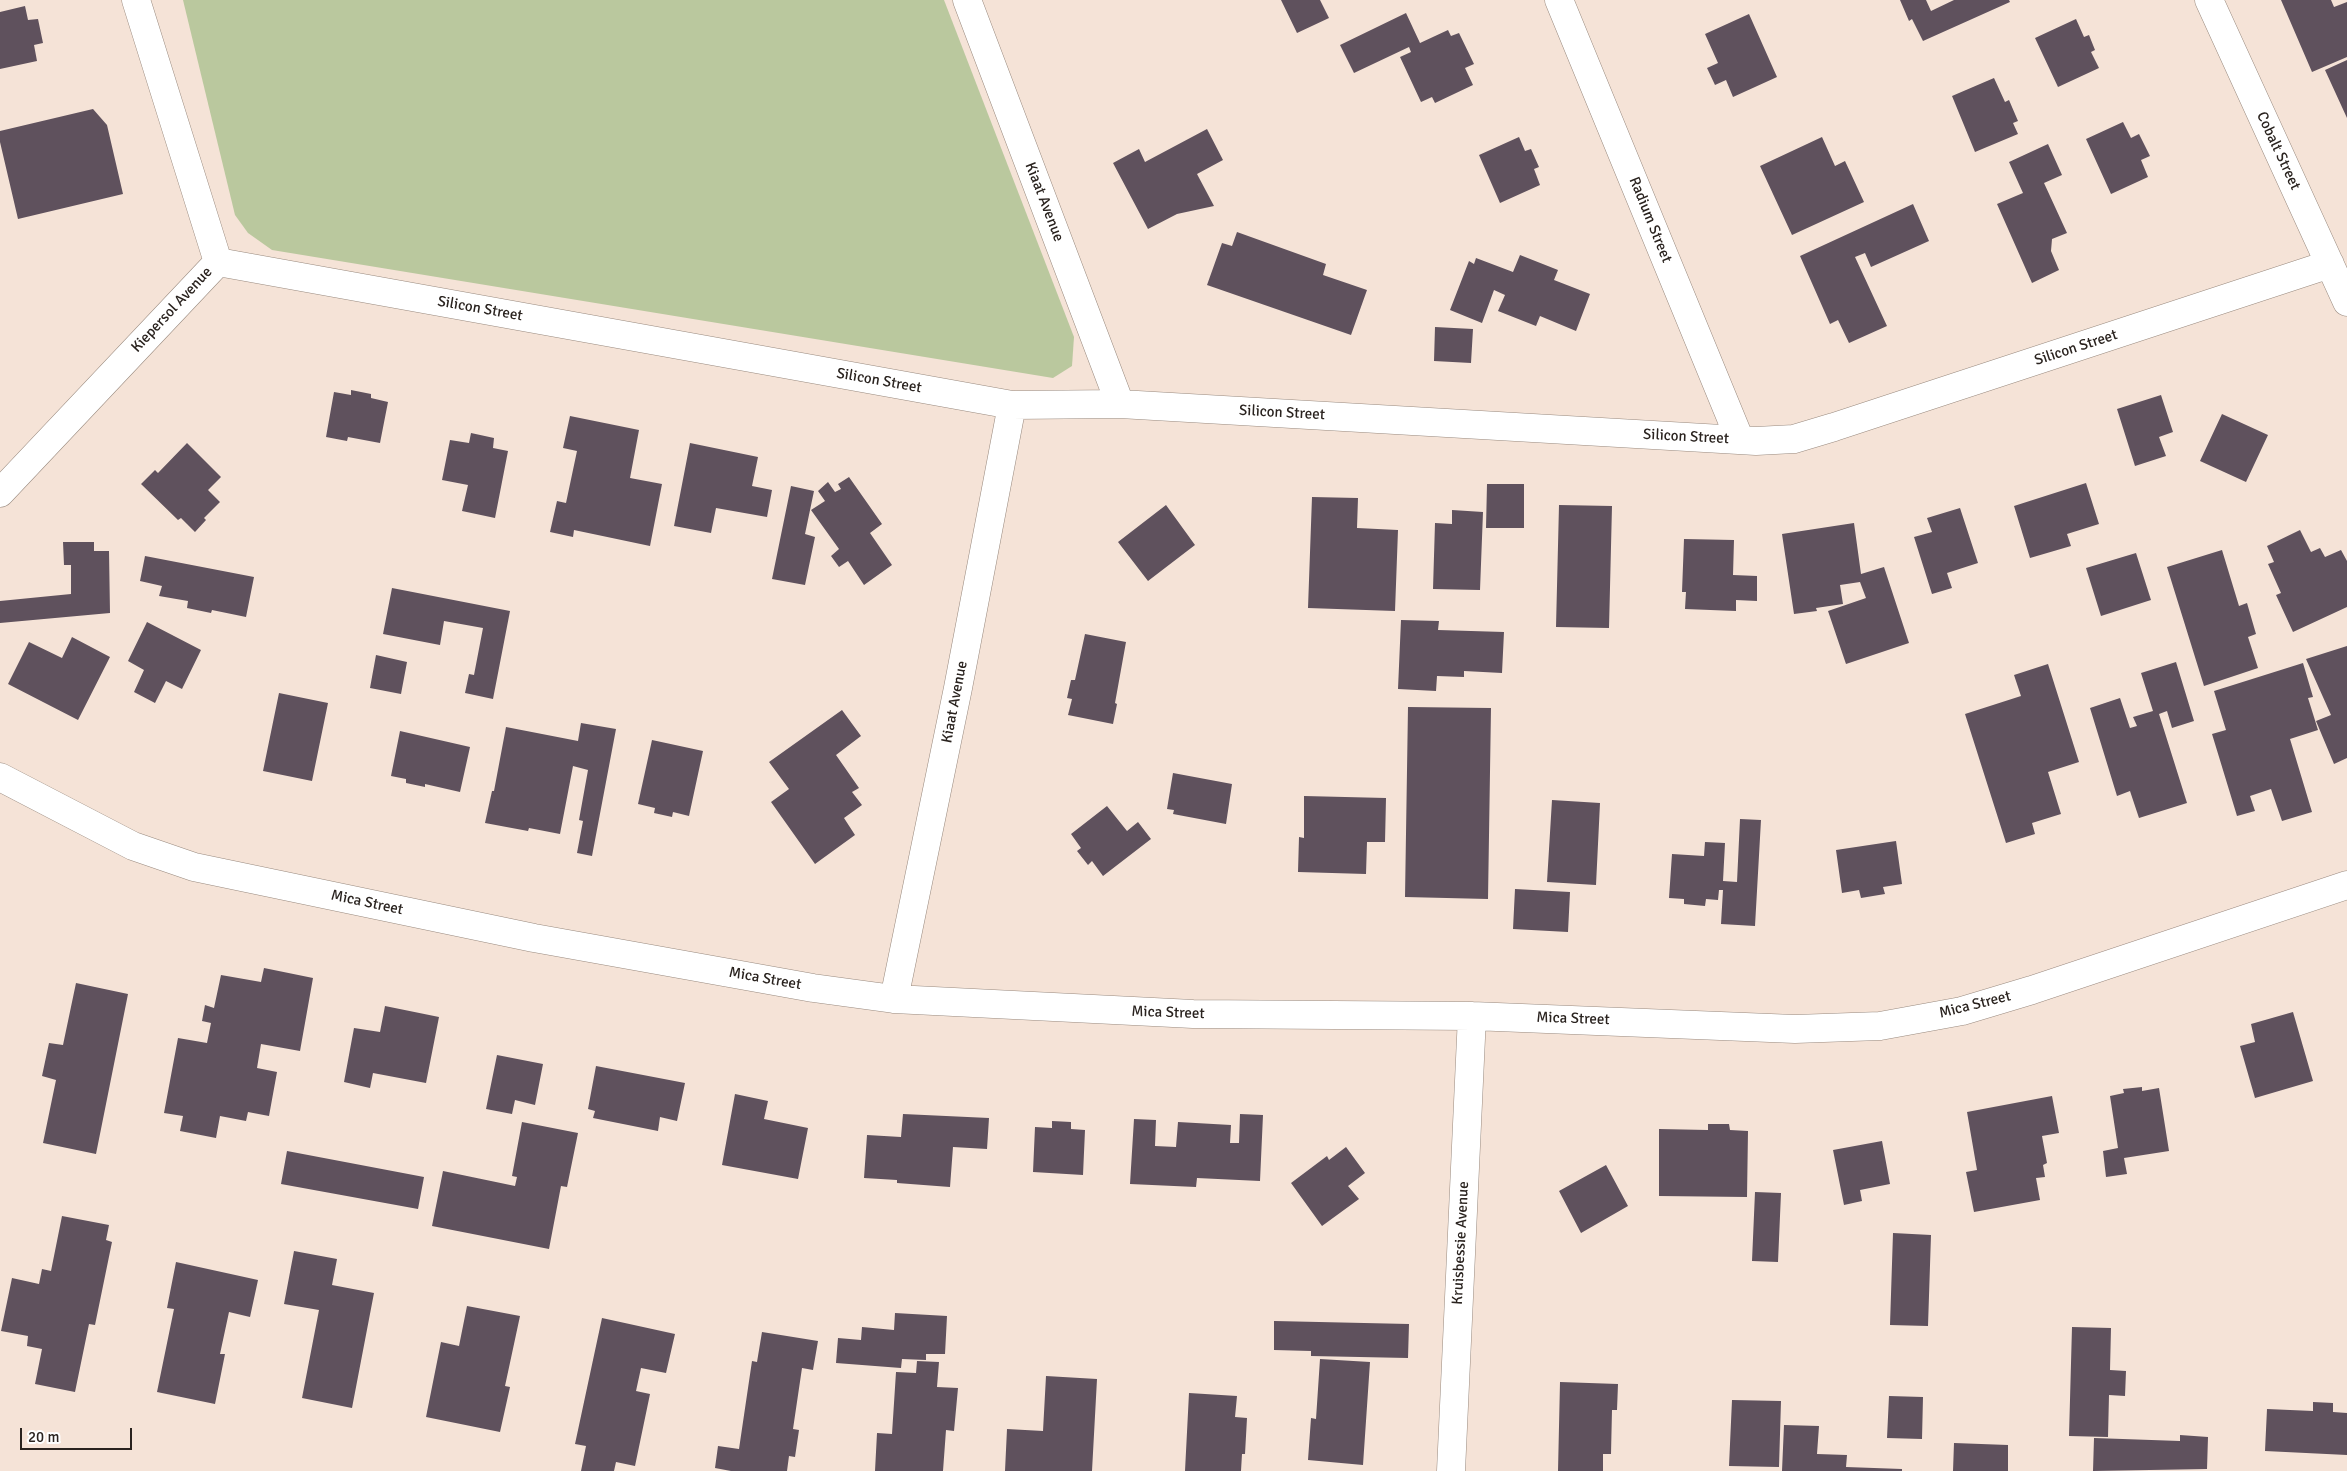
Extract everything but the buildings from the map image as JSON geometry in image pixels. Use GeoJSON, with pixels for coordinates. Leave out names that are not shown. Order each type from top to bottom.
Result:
{"type":"FeatureCollection","features":[{"type":"Feature","properties":{"kind":"street","name":"Kiepersol Avenue"},"geometry":{"type":"LineString","coordinates":[[0,493],[218,262],[136,0]]}},
{"type":"Feature","properties":{"kind":"street","name":"Kiaat Avenue"},"geometry":{"type":"LineString","coordinates":[[967,0],[1120,404]]}},
{"type":"Feature","properties":{"kind":"street","name":"Radium Street"},"geometry":{"type":"LineString","coordinates":[[1559,0],[1740,440]]}},
{"type":"Feature","properties":{"kind":"street","name":"Cobalt Street"},"geometry":{"type":"LineString","coordinates":[[2209,0],[2347,302]]}},
{"type":"Feature","properties":{"kind":"street","name":"Silicon Street"},"geometry":{"type":"LineString","coordinates":[[218,262],[1012,405],[1120,404],[1756,441],[1794,439],[1834,427],[2330,264]]}},
{"type":"Feature","properties":{"kind":"street","name":"Kiaat Avenue"},"geometry":{"type":"LineString","coordinates":[[894,998],[958,688],[1012,405]]}},
{"type":"Feature","properties":{"kind":"street","name":"Mica Street"},"geometry":{"type":"LineString","coordinates":[[0,777],[133,846],[194,867],[534,938],[813,988],[894,998],[1193,1014],[1472,1016],[1796,1029],[1880,1026],[1962,1011],[2032,990],[2347,885]]}},
{"type":"Feature","properties":{"kind":"street","name":"Kruisbessie Avenue"},"geometry":{"type":"LineString","coordinates":[[1451,1471],[1472,1016]]}},
{"type":"Feature","properties":{"kind":"green space"},"geometry":{"type":"Polygon","coordinates":[[[183,0],[944,0],[1074,337],[1072,366],[1053,378],[272,250],[248,233],[235,215],[183,0]]]}}]}
